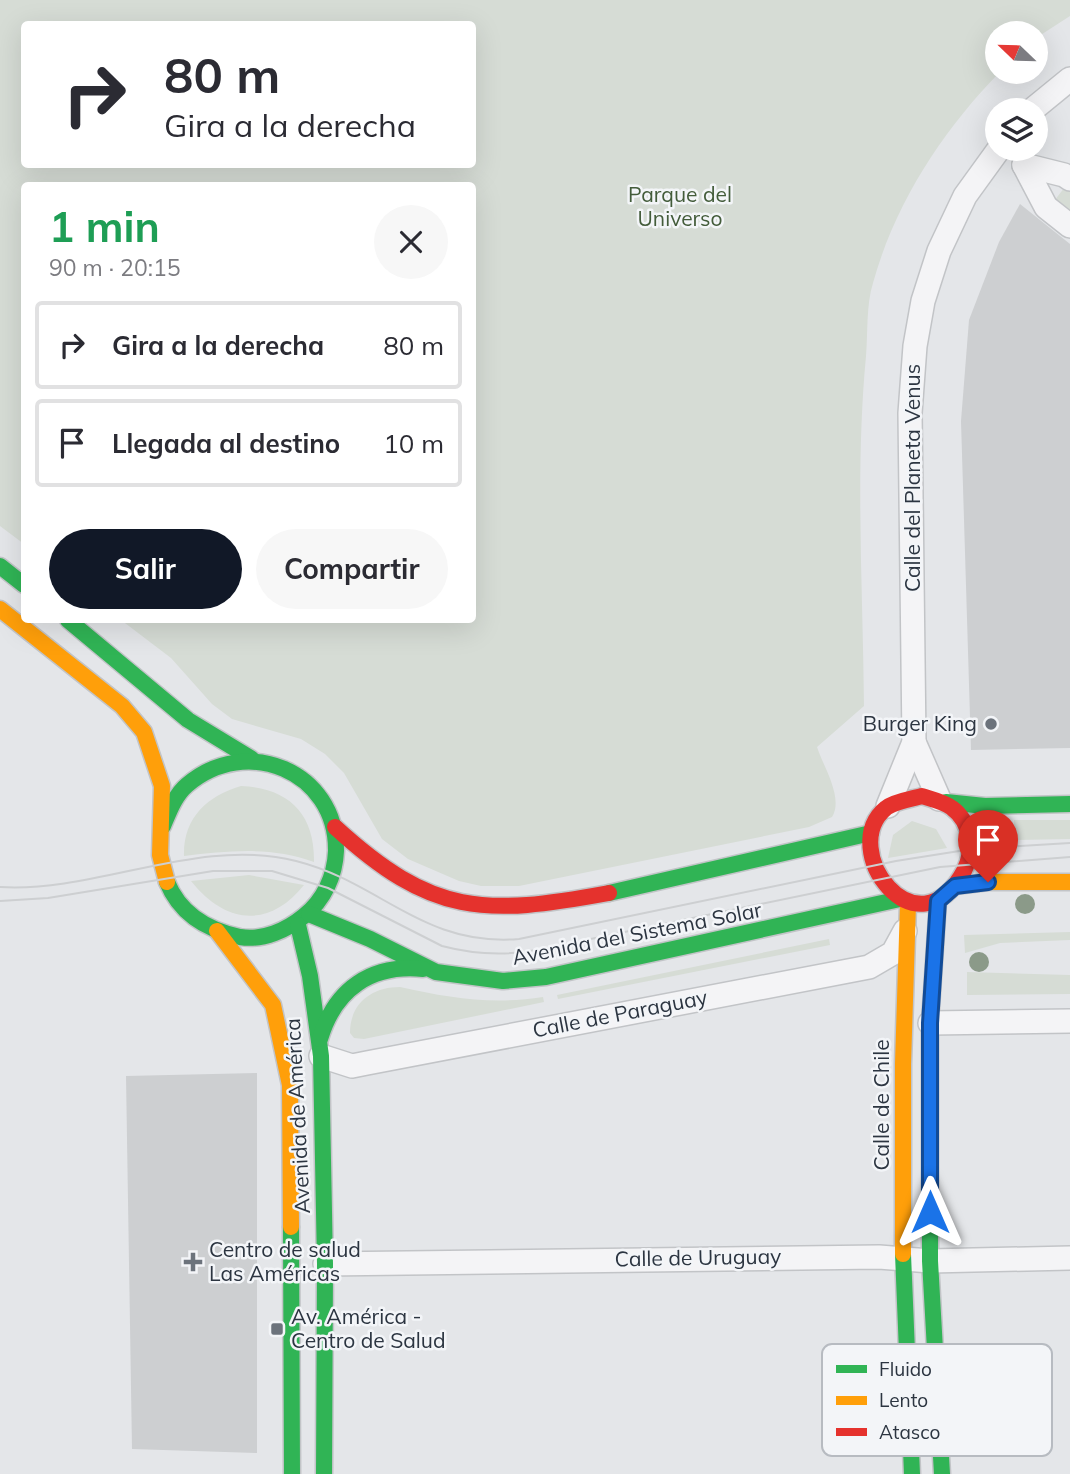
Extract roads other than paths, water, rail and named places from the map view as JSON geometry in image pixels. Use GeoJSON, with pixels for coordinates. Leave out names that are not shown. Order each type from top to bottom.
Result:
{"type":"FeatureCollection","features":[{"type":"Feature","properties":{"kind":"street"},"geometry":{"type":"LineString","coordinates":[[1047,98],[1070,79]]}},
{"type":"Feature","properties":{"kind":"street","name":"Calle del Planeta Venus"},"geometry":{"type":"LineString","coordinates":[[888,806],[914,742],[910,413],[915,346],[923,301],[939,251],[965,196],[990,161]]}},
{"type":"Feature","properties":{"kind":"street"},"geometry":{"type":"LineString","coordinates":[[1070,179],[1065,175],[1024,165],[1046,207],[1070,226]]}},
{"type":"Feature","properties":{"kind":"street"},"geometry":{"type":"LineString","coordinates":[[0,566],[21,583]]}},
{"type":"Feature","properties":{"kind":"street","name":"Avenida de América"},"geometry":{"type":"LineString","coordinates":[[0,609],[137,721],[156,761],[164,806],[160,845],[165,880],[177,900],[194,919],[216,931],[238,937],[261,936],[303,920],[321,901],[334,875],[338,849],[335,827],[325,802],[308,781],[290,769],[252,759],[188,720],[72,623]]}},
{"type":"Feature","properties":{"kind":"street","name":"Calle del Planeta Venus"},"geometry":{"type":"LineString","coordinates":[[914,742],[943,801]]}},
{"type":"Feature","properties":{"kind":"street","name":"Avenida de América"},"geometry":{"type":"LineString","coordinates":[[163,826],[172,803],[188,783],[229,763],[252,759]]}},
{"type":"Feature","properties":{"kind":"street"},"geometry":{"type":"LineString","coordinates":[[943,801],[962,816],[970,831],[972,849],[968,864],[955,886],[938,901],[904,901],[888,889],[876,866],[872,833],[888,806],[909,798],[943,801],[985,806],[1070,804]]}},
{"type":"Feature","properties":{"kind":"street"},"geometry":{"type":"LineString","coordinates":[[335,827],[379,868],[395,877],[455,902],[498,909],[535,906],[652,884],[872,833]]}},
{"type":"Feature","properties":{"kind":"street"},"geometry":{"type":"LineString","coordinates":[[955,886],[988,882],[1070,882]]}},
{"type":"Feature","properties":{"kind":"street","name":"Avenida del Sistema Solar"},"geometry":{"type":"LineString","coordinates":[[303,920],[370,939],[436,972],[489,981],[547,977],[904,901]]}},
{"type":"Feature","properties":{"kind":"street","name":"Calle de Chile"},"geometry":{"type":"LineString","coordinates":[[904,901],[903,1259],[907,1344]]}},
{"type":"Feature","properties":{"kind":"street"},"geometry":{"type":"LineString","coordinates":[[935,1344],[930,1261],[930,1023],[938,901]]}},
{"type":"Feature","properties":{"kind":"street","name":"Avenida de América"},"geometry":{"type":"LineString","coordinates":[[303,920],[320,1048],[325,1264],[324,1474]]}},
{"type":"Feature","properties":{"kind":"street","name":"Avenida de América"},"geometry":{"type":"LineString","coordinates":[[216,931],[273,1005],[290,1085],[292,1474]]}},
{"type":"Feature","properties":{"kind":"street","name":"Calle de Paraguay"},"geometry":{"type":"LineString","coordinates":[[320,1048],[352,1066],[869,967],[892,953],[905,931]]}},
{"type":"Feature","properties":{"kind":"street"},"geometry":{"type":"LineString","coordinates":[[320,1048],[324,1018],[350,986],[367,974],[387,966],[407,966],[436,972]]}},
{"type":"Feature","properties":{"kind":"street"},"geometry":{"type":"LineString","coordinates":[[930,1023],[1070,1021]]}},
{"type":"Feature","properties":{"kind":"street","name":"Calle de Uruguay"},"geometry":{"type":"LineString","coordinates":[[325,1264],[879,1256],[930,1261],[1070,1258]]}},
{"type":"Feature","properties":{"kind":"street","name":"Calle de Chile"},"geometry":{"type":"LineString","coordinates":[[911,1456],[912,1474]]}},
{"type":"Feature","properties":{"kind":"street"},"geometry":{"type":"LineString","coordinates":[[941,1456],[942,1474]]}},
{"type":"Feature","properties":{"kind":"tram line"},"geometry":{"type":"LineString","coordinates":[[0,887],[37,887],[185,860],[222,855],[259,855],[296,861],[326,871],[403,911],[455,933],[485,939],[519,939],[896,861],[972,849],[1070,843]]}},
{"type":"Feature","properties":{"kind":"tram line"},"geometry":{"type":"LineString","coordinates":[[0,901],[48,898],[213,871],[272,871],[328,888],[442,946],[504,954],[542,949],[940,867],[1070,857]]}},
{"type":"Feature","properties":{"kind":"place","name":"Burger King"},"geometry":{"type":"Point","coordinates":[991,724]}},
{"type":"Feature","properties":{"kind":"place","name":"Centro de salud Las Américas"},"geometry":{"type":"Point","coordinates":[193,1262]}},
{"type":"Feature","properties":{"kind":"place","name":"Av. América - Centro de Salud"},"geometry":{"type":"Point","coordinates":[277,1329]}},
{"type":"Feature","properties":{"kind":"park label","name":"Parque del Universo"},"geometry":{"type":"Point","coordinates":[680,207]}}]}
